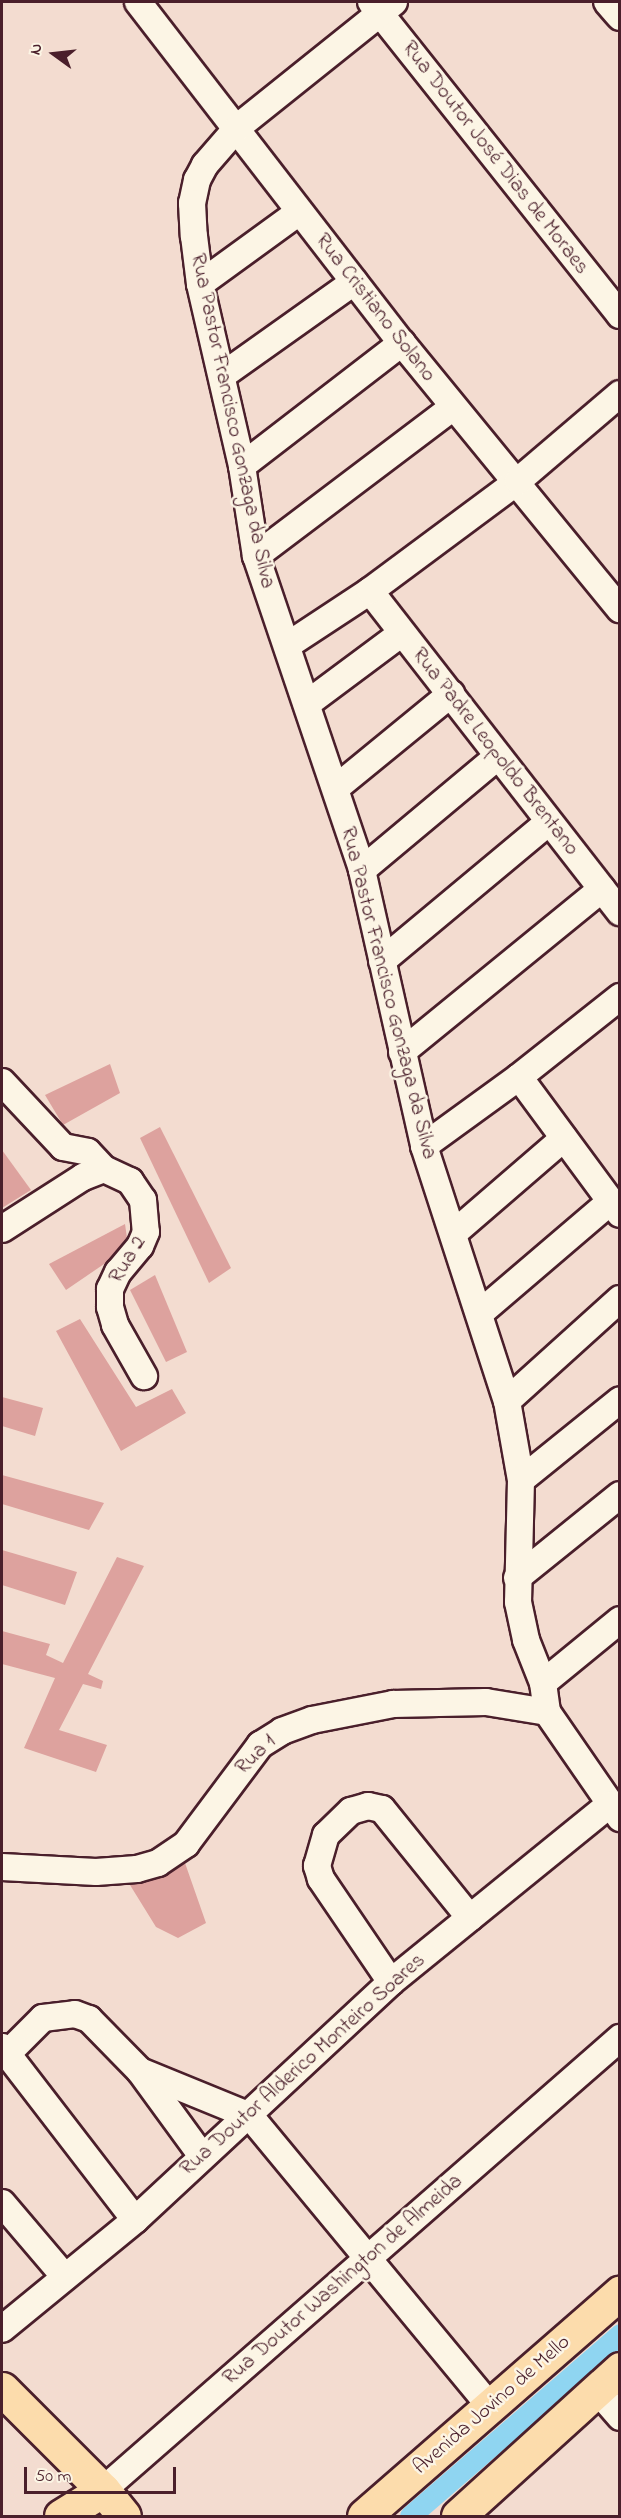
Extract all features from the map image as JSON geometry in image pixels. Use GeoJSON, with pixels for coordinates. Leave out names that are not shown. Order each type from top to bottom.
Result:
{"type":"FeatureCollection","features":[{"type":"Feature","properties":{"kind":"main road","name":"Avenida Jovino de Mello"},"geometry":{"type":"LineString","coordinates":[[364,2517],[620,2294]]}},
{"type":"Feature","properties":{"kind":"main road"},"geometry":{"type":"LineString","coordinates":[[462,2515],[608,2379]]}},
{"type":"Feature","properties":{"kind":"main road"},"geometry":{"type":"LineString","coordinates":[[2,2390],[104,2490],[124,2517]]}},
{"type":"Feature","properties":{"kind":"main road","name":"Rua Doutor Washington de Almeida"},"geometry":{"type":"LineString","coordinates":[[62,2517],[104,2490]]}},
{"type":"Feature","properties":{"kind":"street","name":"Rua Cristiano Solano"},"geometry":{"type":"LineString","coordinates":[[138,2],[402,343],[453,407],[518,481],[620,609]]}},
{"type":"Feature","properties":{"kind":"street"},"geometry":{"type":"LineString","coordinates":[[607,2],[620,17]]}},
{"type":"Feature","properties":{"kind":"street","name":"Rua Pastor Francisco Gonzaga da Silva"},"geometry":{"type":"LineString","coordinates":[[382,5],[237,128],[205,165],[196,180],[192,203],[200,284],[223,375],[242,466],[256,556],[309,703],[362,870],[423,1146],[454,1233],[507,1401],[521,1480],[518,1578],[526,1640],[543,1683],[547,1712]]}},
{"type":"Feature","properties":{"kind":"street","name":"Rua Doutor José Dias de Moraes"},"geometry":{"type":"LineString","coordinates":[[382,5],[620,315]]}},
{"type":"Feature","properties":{"kind":"street"},"geometry":{"type":"LineString","coordinates":[[200,284],[299,212]]}},
{"type":"Feature","properties":{"kind":"street"},"geometry":{"type":"LineString","coordinates":[[223,375],[354,282]]}},
{"type":"Feature","properties":{"kind":"street"},"geometry":{"type":"LineString","coordinates":[[242,466],[402,343]]}},
{"type":"Feature","properties":{"kind":"street"},"geometry":{"type":"LineString","coordinates":[[288,645],[370,591],[518,481],[620,394]]}},
{"type":"Feature","properties":{"kind":"street"},"geometry":{"type":"LineString","coordinates":[[256,556],[453,407]]}},
{"type":"Feature","properties":{"kind":"street","name":"Rua Padre Leopoldo Brentano"},"geometry":{"type":"LineString","coordinates":[[370,591],[451,694],[496,758],[620,912]]}},
{"type":"Feature","properties":{"kind":"street"},"geometry":{"type":"LineString","coordinates":[[309,703],[402,633]]}},
{"type":"Feature","properties":{"kind":"street"},"geometry":{"type":"LineString","coordinates":[[336,788],[451,694]]}},
{"type":"Feature","properties":{"kind":"street"},"geometry":{"type":"LineString","coordinates":[[362,870],[496,758]]}},
{"type":"Feature","properties":{"kind":"street"},"geometry":{"type":"LineString","coordinates":[[382,961],[549,822]]}},
{"type":"Feature","properties":{"kind":"street"},"geometry":{"type":"LineString","coordinates":[[402,1052],[602,889]]}},
{"type":"Feature","properties":{"kind":"street"},"geometry":{"type":"LineString","coordinates":[[423,1146],[519,1077],[620,997]]}},
{"type":"Feature","properties":{"kind":"street"},"geometry":{"type":"LineString","coordinates":[[480,1313],[615,1208],[519,1077]]}},
{"type":"Feature","properties":{"kind":"street","name":"Rua 2"},"geometry":{"type":"LineString","coordinates":[[2,1082],[63,1148],[88,1152],[104,1169],[130,1181],[147,1214],[140,1246],[118,1272],[110,1289],[110,1307],[115,1325],[144,1376]]}},
{"type":"Feature","properties":{"kind":"street"},"geometry":{"type":"LineString","coordinates":[[454,1233],[564,1138]]}},
{"type":"Feature","properties":{"kind":"street"},"geometry":{"type":"LineString","coordinates":[[2,1228],[83,1177],[104,1169]]}},
{"type":"Feature","properties":{"kind":"street"},"geometry":{"type":"LineString","coordinates":[[507,1401],[620,1299]]}},
{"type":"Feature","properties":{"kind":"street"},"geometry":{"type":"LineString","coordinates":[[521,1480],[620,1400]]}},
{"type":"Feature","properties":{"kind":"street"},"geometry":{"type":"LineString","coordinates":[[518,1578],[620,1495]]}},
{"type":"Feature","properties":{"kind":"street"},"geometry":{"type":"LineString","coordinates":[[543,1683],[620,1620]]}},
{"type":"Feature","properties":{"kind":"street","name":"Rua 1"},"geometry":{"type":"LineString","coordinates":[[2,1867],[96,1872],[138,1869],[158,1863],[186,1844],[260,1745],[282,1731],[312,1720],[393,1704],[486,1702],[547,1712]]}},
{"type":"Feature","properties":{"kind":"street"},"geometry":{"type":"LineString","coordinates":[[547,1712],[614,1812]]}},
{"type":"Feature","properties":{"kind":"street"},"geometry":{"type":"LineString","coordinates":[[391,1982],[321,1879],[316,1859],[326,1835],[351,1811],[375,1806],[390,1816],[470,1918]]}},
{"type":"Feature","properties":{"kind":"street","name":"Rua Doutor Alderico Monteiro Soares"},"geometry":{"type":"LineString","coordinates":[[2,2329],[135,2220],[202,2156],[250,2116],[391,1982],[470,1918],[614,1812]]}},
{"type":"Feature","properties":{"kind":"street"},"geometry":{"type":"LineString","coordinates":[[135,2220],[5,2049],[43,2018],[75,2014],[89,2019],[140,2071],[202,2156]]}},
{"type":"Feature","properties":{"kind":"street","name":"Rua Doutor Washington de Almeida"},"geometry":{"type":"LineString","coordinates":[[104,2490],[620,2038]]}},
{"type":"Feature","properties":{"kind":"street"},"geometry":{"type":"LineString","coordinates":[[140,2071],[250,2116],[491,2406]]}},
{"type":"Feature","properties":{"kind":"street"},"geometry":{"type":"LineString","coordinates":[[2,2203],[65,2277]]}},
{"type":"Feature","properties":{"kind":"street"},"geometry":{"type":"LineString","coordinates":[[608,2379],[620,2417]]}},
{"type":"Feature","properties":{"kind":"building"},"geometry":{"type":"Polygon","coordinates":[[[110,1064],[120,1093],[63,1125],[45,1095],[110,1064]]]}},
{"type":"Feature","properties":{"kind":"building"},"geometry":{"type":"Polygon","coordinates":[[[160,1127],[231,1268],[209,1283],[140,1138],[160,1127]]]}},
{"type":"Feature","properties":{"kind":"building"},"geometry":{"type":"Polygon","coordinates":[[[2,1150],[31,1190],[2,1208],[2,1150]]]}},
{"type":"Feature","properties":{"kind":"building"},"geometry":{"type":"Polygon","coordinates":[[[125,1224],[127,1238],[107,1262],[66,1290],[49,1264],[125,1224]]]}},
{"type":"Feature","properties":{"kind":"building"},"geometry":{"type":"Polygon","coordinates":[[[155,1275],[187,1352],[166,1362],[130,1290],[155,1275]]]}},
{"type":"Feature","properties":{"kind":"building"},"geometry":{"type":"Polygon","coordinates":[[[80,1319],[136,1407],[172,1389],[186,1413],[121,1451],[56,1331],[80,1319]]]}},
{"type":"Feature","properties":{"kind":"building"},"geometry":{"type":"Polygon","coordinates":[[[2,1397],[43,1408],[35,1436],[2,1426],[2,1397]]]}},
{"type":"Feature","properties":{"kind":"building"},"geometry":{"type":"Polygon","coordinates":[[[2,1475],[104,1503],[89,1530],[2,1504],[2,1475]]]}},
{"type":"Feature","properties":{"kind":"building"},"geometry":{"type":"Polygon","coordinates":[[[2,1550],[77,1572],[65,1605],[2,1585],[2,1550]]]}},
{"type":"Feature","properties":{"kind":"building"},"geometry":{"type":"Polygon","coordinates":[[[117,1557],[144,1566],[88,1674],[103,1681],[101,1689],[83,1684],[59,1730],[107,1745],[96,1772],[24,1748],[55,1678],[2,1664],[2,1631],[50,1644],[46,1655],[63,1663],[117,1557]]]}},
{"type":"Feature","properties":{"kind":"building"},"geometry":{"type":"Polygon","coordinates":[[[185,1863],[206,1923],[178,1938],[156,1927],[130,1885],[162,1877],[185,1863]]]}},
{"type":"Feature","properties":{"kind":"waterway"},"geometry":{"type":"LineString","coordinates":[[410,2516],[620,2334]]}}]}
